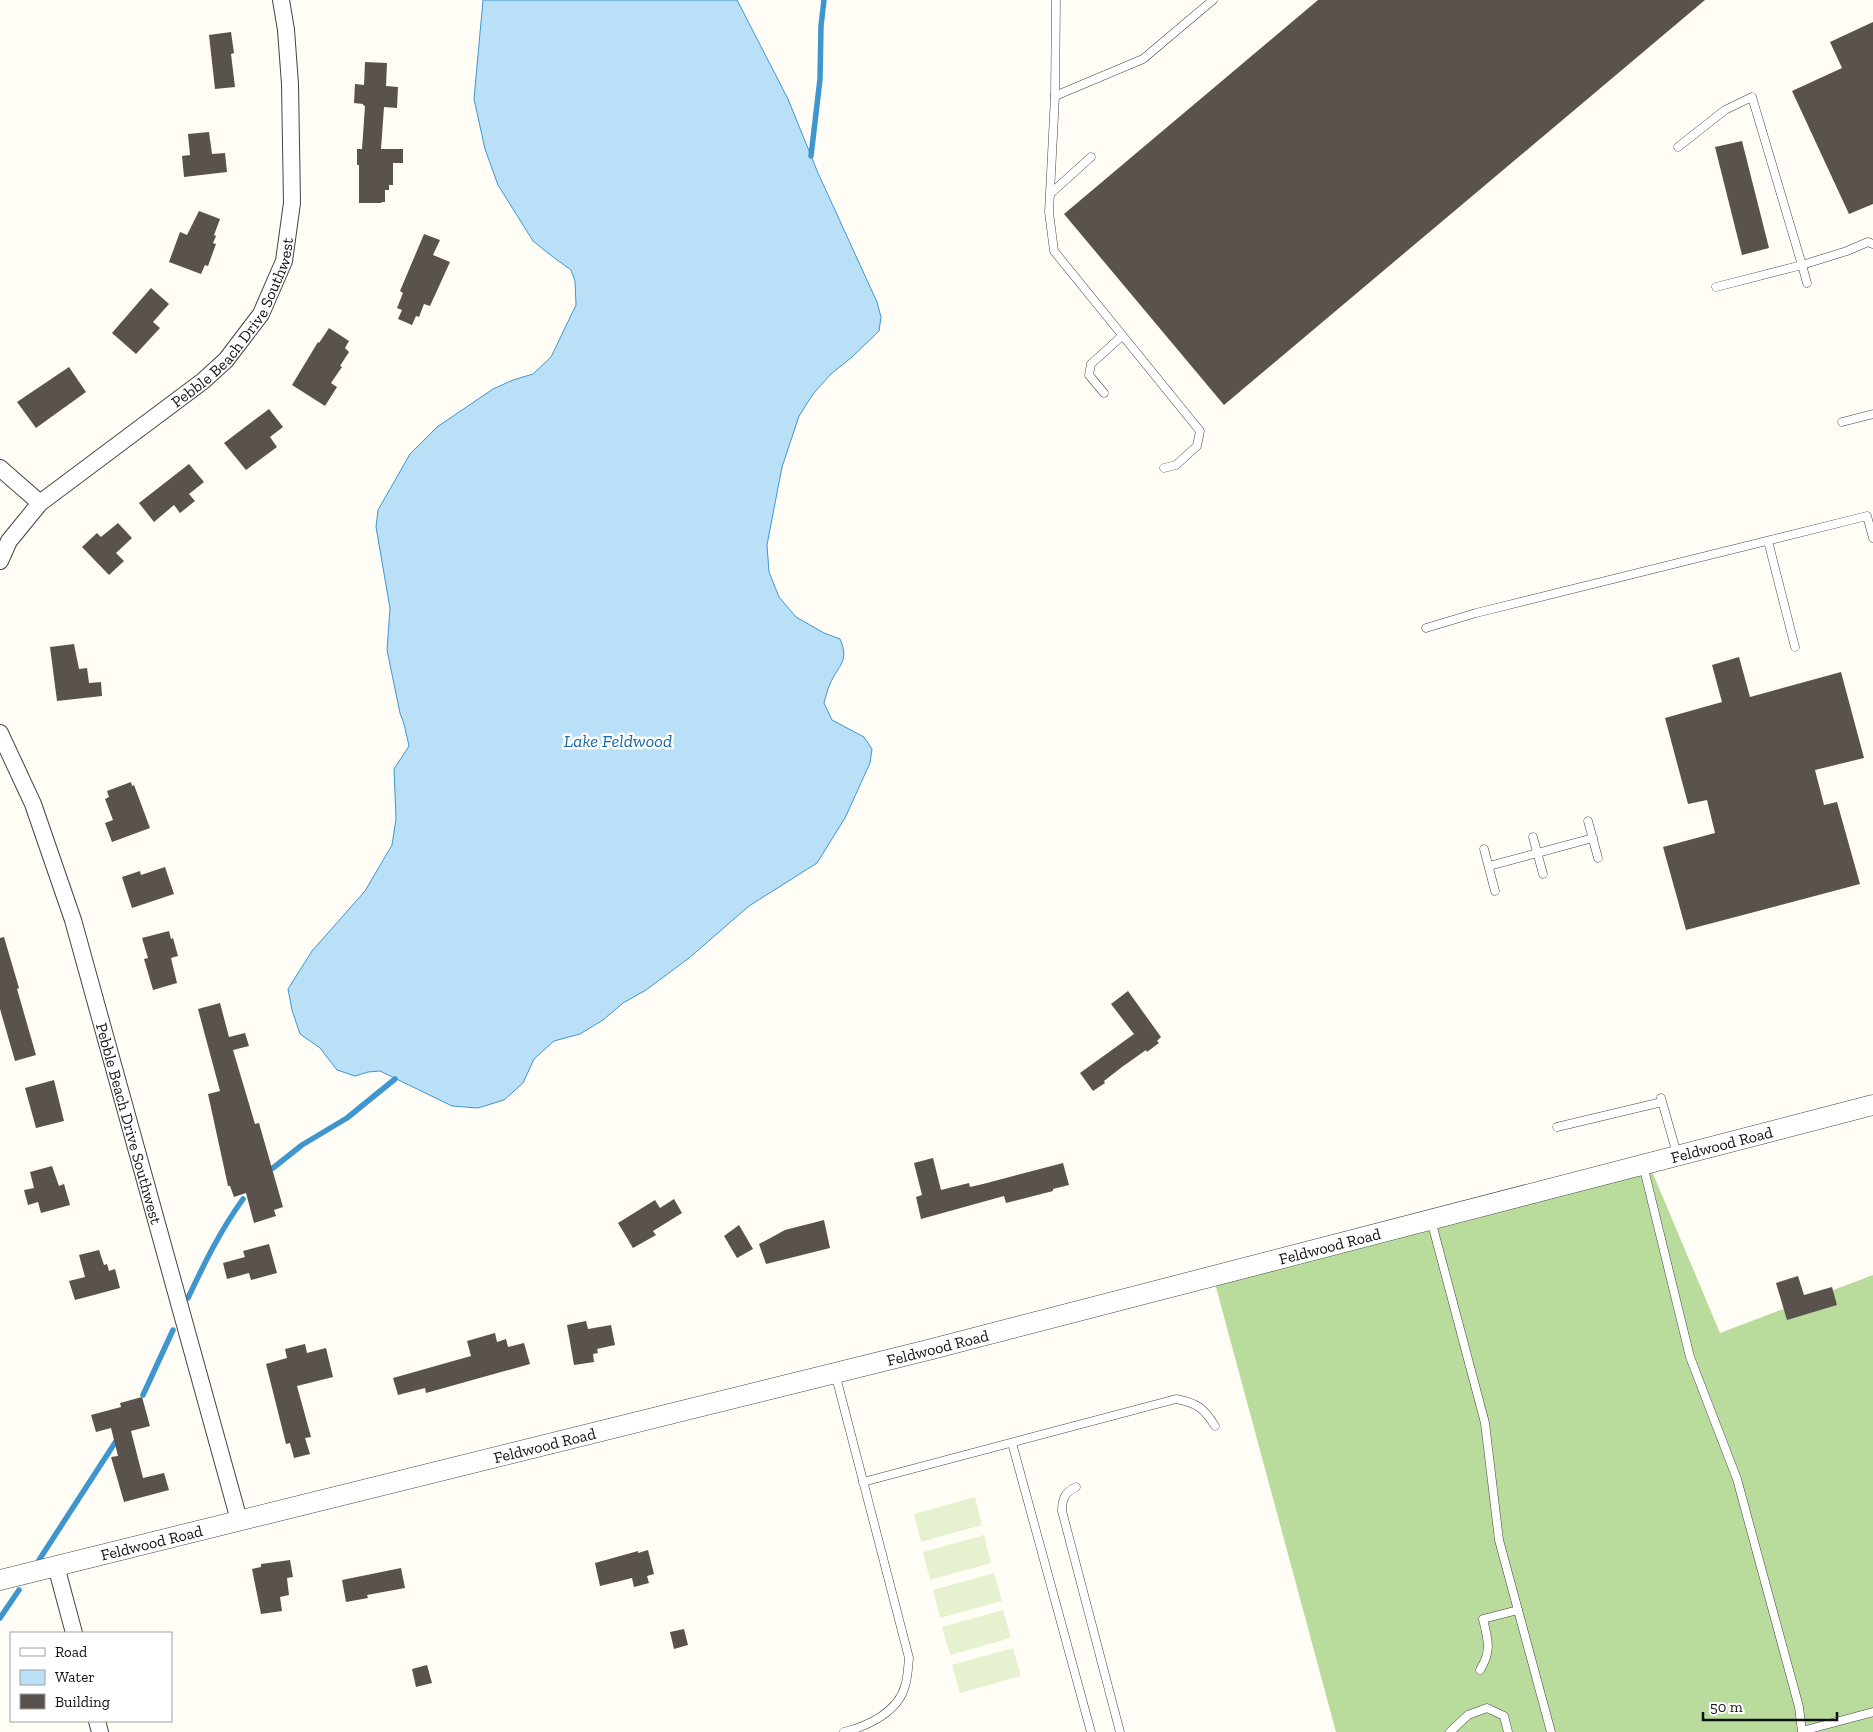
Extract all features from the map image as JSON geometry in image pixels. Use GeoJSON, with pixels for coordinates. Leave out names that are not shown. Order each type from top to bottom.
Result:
{"type":"FeatureCollection","features":[{"type":"Feature","properties":{"kind":"street","name":"Pebble Beach Drive Southwest"},"geometry":{"type":"LineString","coordinates":[[0,561],[9,542],[40,503],[203,381],[226,360],[261,314],[284,260],[292,203],[290,84],[286,30],[280,0]]}},
{"type":"Feature","properties":{"kind":"street"},"geometry":{"type":"LineString","coordinates":[[0,468],[40,503]]}},
{"type":"Feature","properties":{"kind":"street","name":"Pebble Beach Drive Southwest"},"geometry":{"type":"LineString","coordinates":[[0,733],[33,804],[73,920],[239,1520]]}},
{"type":"Feature","properties":{"kind":"street","name":"Feldwood Road"},"geometry":{"type":"LineString","coordinates":[[0,1580],[835,1373],[1873,1105]]}},
{"type":"Feature","properties":{"kind":"street"},"geometry":{"type":"LineString","coordinates":[[56,1566],[74,1632]]}},
{"type":"Feature","properties":{"kind":"lane"},"geometry":{"type":"LineString","coordinates":[[1056,0],[1056,96],[1049,212],[1054,251],[1200,431],[1198,446],[1176,465],[1164,468]]}},
{"type":"Feature","properties":{"kind":"lane"},"geometry":{"type":"LineString","coordinates":[[1056,96],[1143,59],[1213,0]]}},
{"type":"Feature","properties":{"kind":"lane"},"geometry":{"type":"LineString","coordinates":[[1678,147],[1725,110],[1752,97],[1807,283]]}},
{"type":"Feature","properties":{"kind":"lane"},"geometry":{"type":"LineString","coordinates":[[1050,194],[1091,157]]}},
{"type":"Feature","properties":{"kind":"lane"},"geometry":{"type":"LineString","coordinates":[[1716,287],[1802,265],[1847,251],[1868,242],[1873,244]]}},
{"type":"Feature","properties":{"kind":"lane"},"geometry":{"type":"LineString","coordinates":[[1104,393],[1089,375],[1090,364],[1122,336]]}},
{"type":"Feature","properties":{"kind":"lane"},"geometry":{"type":"LineString","coordinates":[[1842,422],[1873,414]]}},
{"type":"Feature","properties":{"kind":"lane"},"geometry":{"type":"LineString","coordinates":[[1426,628],[1476,613],[1867,516],[1873,538]]}},
{"type":"Feature","properties":{"kind":"lane"},"geometry":{"type":"LineString","coordinates":[[1768,541],[1795,647]]}},
{"type":"Feature","properties":{"kind":"lane"},"geometry":{"type":"LineString","coordinates":[[1588,821],[1598,858]]}},
{"type":"Feature","properties":{"kind":"lane"},"geometry":{"type":"LineString","coordinates":[[1533,837],[1543,874]]}},
{"type":"Feature","properties":{"kind":"lane"},"geometry":{"type":"LineString","coordinates":[[1489,866],[1593,838]]}},
{"type":"Feature","properties":{"kind":"lane"},"geometry":{"type":"LineString","coordinates":[[1484,849],[1495,891]]}},
{"type":"Feature","properties":{"kind":"lane"},"geometry":{"type":"LineString","coordinates":[[1557,1127],[1661,1100],[1677,1156]]}},
{"type":"Feature","properties":{"kind":"lane"},"geometry":{"type":"LineString","coordinates":[[1643,1165],[1690,1357],[1738,1479],[1800,1707],[1802,1731],[1873,1712]]}},
{"type":"Feature","properties":{"kind":"lane"},"geometry":{"type":"LineString","coordinates":[[1431,1220],[1484,1423],[1500,1540],[1551,1732]]}},
{"type":"Feature","properties":{"kind":"lane"},"geometry":{"type":"LineString","coordinates":[[835,1373],[909,1658],[905,1687],[892,1710],[860,1728],[844,1732]]}},
{"type":"Feature","properties":{"kind":"lane"},"geometry":{"type":"LineString","coordinates":[[863,1482],[1176,1400],[1191,1402],[1205,1411],[1215,1426]]}},
{"type":"Feature","properties":{"kind":"lane"},"geometry":{"type":"LineString","coordinates":[[1012,1443],[1090,1732]]}},
{"type":"Feature","properties":{"kind":"lane"},"geometry":{"type":"LineString","coordinates":[[1076,1487],[1069,1491],[1062,1501],[1062,1511],[1120,1732]]}},
{"type":"Feature","properties":{"kind":"lane"},"geometry":{"type":"LineString","coordinates":[[1480,1670],[1487,1658],[1488,1640],[1483,1619],[1518,1610]]}},
{"type":"Feature","properties":{"kind":"lane"},"geometry":{"type":"LineString","coordinates":[[1450,1732],[1468,1715],[1487,1708],[1504,1716],[1508,1732]]}},
{"type":"Feature","properties":{"kind":"green space"},"geometry":{"type":"Polygon","coordinates":[[[1651,1169],[1720,1333],[1873,1275],[1873,1732],[1336,1732],[1213,1276],[1651,1169]]]}},
{"type":"Feature","properties":{"kind":"green space"},"geometry":{"type":"Polygon","coordinates":[[[975,1497],[982,1525],[921,1542],[914,1514],[975,1497]]]}},
{"type":"Feature","properties":{"kind":"green space"},"geometry":{"type":"Polygon","coordinates":[[[984,1535],[991,1563],[930,1580],[923,1552],[984,1535]]]}},
{"type":"Feature","properties":{"kind":"green space"},"geometry":{"type":"Polygon","coordinates":[[[994,1573],[1002,1601],[940,1618],[933,1590],[994,1573]]]}},
{"type":"Feature","properties":{"kind":"green space"},"geometry":{"type":"Polygon","coordinates":[[[1003,1610],[1011,1638],[950,1655],[942,1627],[1003,1610]]]}},
{"type":"Feature","properties":{"kind":"green space"},"geometry":{"type":"Polygon","coordinates":[[[1013,1648],[1021,1676],[960,1693],[952,1665],[1013,1648]]]}},
{"type":"Feature","properties":{"kind":"water","name":"Lake Feldwood"},"geometry":{"type":"Polygon","coordinates":[[[483,0],[737,0],[788,99],[818,173],[877,302],[881,317],[879,331],[831,374],[813,394],[799,416],[782,467],[767,545],[769,572],[779,597],[796,617],[824,633],[840,639],[843,647],[842,663],[829,686],[824,703],[832,720],[864,737],[872,749],[870,763],[845,818],[817,863],[749,906],[689,958],[646,990],[623,1003],[603,1020],[580,1034],[554,1041],[534,1059],[523,1083],[504,1100],[478,1108],[452,1106],[380,1071],[355,1076],[337,1070],[320,1048],[300,1034],[292,1010],[288,989],[312,951],[365,891],[392,845],[396,819],[394,769],[409,746],[387,650],[390,608],[376,527],[378,510],[410,454],[437,427],[493,389],[533,374],[551,357],[576,305],[575,281],[571,270],[533,241],[498,185],[485,149],[474,99],[483,0]]]}},
{"type":"Feature","properties":{"kind":"building"},"geometry":{"type":"Polygon","coordinates":[[[1318,0],[1705,0],[1224,405],[1064,214],[1318,0]]]}},
{"type":"Feature","properties":{"kind":"building"},"geometry":{"type":"Polygon","coordinates":[[[1873,22],[1873,204],[1849,214],[1792,91],[1842,68],[1830,42],[1873,22]]]}},
{"type":"Feature","properties":{"kind":"building"},"geometry":{"type":"Polygon","coordinates":[[[231,32],[234,53],[231,54],[235,87],[215,89],[209,35],[231,32]]]}},
{"type":"Feature","properties":{"kind":"building"},"geometry":{"type":"Polygon","coordinates":[[[365,62],[387,63],[386,86],[398,87],[397,108],[384,107],[381,149],[403,149],[403,163],[393,163],[393,185],[389,185],[389,190],[385,190],[385,202],[382,203],[359,203],[357,149],[362,149],[365,106],[354,103],[355,84],[364,85],[365,62]]]}},
{"type":"Feature","properties":{"kind":"building"},"geometry":{"type":"Polygon","coordinates":[[[209,132],[212,154],[225,153],[227,172],[184,177],[182,156],[190,155],[188,134],[209,132]]]}},
{"type":"Feature","properties":{"kind":"building"},"geometry":{"type":"Polygon","coordinates":[[[1742,141],[1769,248],[1742,255],[1715,147],[1742,141]]]}},
{"type":"Feature","properties":{"kind":"building"},"geometry":{"type":"Polygon","coordinates":[[[199,211],[220,219],[214,235],[216,236],[213,243],[216,244],[208,266],[205,265],[201,274],[169,262],[180,232],[187,235],[199,211]]]}},
{"type":"Feature","properties":{"kind":"building"},"geometry":{"type":"Polygon","coordinates":[[[424,234],[440,240],[433,255],[450,262],[430,306],[424,304],[419,317],[416,316],[412,325],[398,319],[402,310],[397,308],[403,293],[400,291],[424,234]]]}},
{"type":"Feature","properties":{"kind":"building"},"geometry":{"type":"Polygon","coordinates":[[[151,288],[169,304],[153,322],[160,328],[136,354],[112,333],[151,288]]]}},
{"type":"Feature","properties":{"kind":"building"},"geometry":{"type":"Polygon","coordinates":[[[329,328],[349,341],[345,348],[349,352],[331,383],[337,387],[325,406],[292,385],[318,342],[329,328]]]}},
{"type":"Feature","properties":{"kind":"building"},"geometry":{"type":"Polygon","coordinates":[[[69,367],[86,392],[36,428],[17,402],[69,367]]]}},
{"type":"Feature","properties":{"kind":"building"},"geometry":{"type":"Polygon","coordinates":[[[269,409],[283,427],[270,437],[277,447],[246,470],[224,443],[269,409]]]}},
{"type":"Feature","properties":{"kind":"building"},"geometry":{"type":"Polygon","coordinates":[[[189,464],[204,482],[189,494],[195,501],[180,513],[174,505],[154,522],[139,503],[189,464]]]}},
{"type":"Feature","properties":{"kind":"building"},"geometry":{"type":"Polygon","coordinates":[[[118,523],[132,538],[116,553],[124,561],[109,575],[82,547],[97,533],[101,537],[118,523]]]}},
{"type":"Feature","properties":{"kind":"building"},"geometry":{"type":"Polygon","coordinates":[[[74,644],[79,669],[87,668],[89,683],[101,682],[102,696],[57,701],[50,647],[74,644]]]}},
{"type":"Feature","properties":{"kind":"building"},"geometry":{"type":"Polygon","coordinates":[[[1739,657],[1750,697],[1841,672],[1864,758],[1815,770],[1824,805],[1837,802],[1860,884],[1686,930],[1663,847],[1715,833],[1707,800],[1688,804],[1665,718],[1722,702],[1712,665],[1739,657]]]}},
{"type":"Feature","properties":{"kind":"building"},"geometry":{"type":"Polygon","coordinates":[[[131,782],[132,786],[134,785],[150,828],[112,842],[105,823],[113,820],[105,799],[109,797],[107,791],[131,782]]]}},
{"type":"Feature","properties":{"kind":"building"},"geometry":{"type":"Polygon","coordinates":[[[165,867],[174,894],[132,908],[122,877],[140,871],[141,875],[165,867]]]}},
{"type":"Feature","properties":{"kind":"building"},"geometry":{"type":"Polygon","coordinates":[[[169,931],[178,956],[171,958],[177,983],[153,990],[144,959],[148,958],[142,938],[169,931]]]}},
{"type":"Feature","properties":{"kind":"building"},"geometry":{"type":"Polygon","coordinates":[[[4,937],[36,1055],[15,1061],[0,1009],[0,938],[4,937]]]}},
{"type":"Feature","properties":{"kind":"building"},"geometry":{"type":"Polygon","coordinates":[[[1128,991],[1161,1037],[1157,1041],[1159,1043],[1122,1067],[1093,1091],[1080,1073],[1134,1034],[1111,1004],[1128,991]]]}},
{"type":"Feature","properties":{"kind":"building"},"geometry":{"type":"Polygon","coordinates":[[[220,1003],[229,1037],[245,1033],[249,1046],[233,1050],[255,1124],[259,1123],[283,1207],[274,1210],[276,1216],[254,1223],[246,1193],[234,1197],[230,1186],[228,1186],[208,1094],[220,1091],[198,1009],[220,1003]]]}},
{"type":"Feature","properties":{"kind":"building"},"geometry":{"type":"Polygon","coordinates":[[[54,1080],[64,1121],[36,1128],[25,1088],[54,1080]]]}},
{"type":"Feature","properties":{"kind":"building"},"geometry":{"type":"Polygon","coordinates":[[[933,1158],[941,1190],[969,1183],[970,1187],[1063,1163],[1069,1185],[1006,1203],[1004,1196],[921,1219],[916,1197],[922,1195],[914,1163],[933,1158]]]}},
{"type":"Feature","properties":{"kind":"building"},"geometry":{"type":"Polygon","coordinates":[[[52,1166],[59,1186],[64,1184],[70,1205],[41,1213],[38,1202],[28,1205],[24,1190],[34,1188],[30,1172],[52,1166]]]}},
{"type":"Feature","properties":{"kind":"building"},"geometry":{"type":"Polygon","coordinates":[[[674,1199],[682,1213],[653,1231],[656,1235],[633,1248],[618,1223],[655,1200],[660,1208],[674,1199]]]}},
{"type":"Feature","properties":{"kind":"building"},"geometry":{"type":"Polygon","coordinates":[[[824,1220],[830,1248],[766,1264],[759,1244],[785,1230],[824,1220]]]}},
{"type":"Feature","properties":{"kind":"building"},"geometry":{"type":"Polygon","coordinates":[[[739,1225],[753,1249],[737,1258],[724,1236],[739,1225]]]}},
{"type":"Feature","properties":{"kind":"building"},"geometry":{"type":"Polygon","coordinates":[[[269,1244],[277,1273],[251,1280],[249,1273],[227,1279],[223,1263],[245,1257],[243,1251],[269,1244]]]}},
{"type":"Feature","properties":{"kind":"building"},"geometry":{"type":"Polygon","coordinates":[[[99,1250],[104,1265],[107,1264],[109,1271],[115,1269],[120,1288],[75,1300],[69,1281],[85,1277],[79,1255],[99,1250]]]}},
{"type":"Feature","properties":{"kind":"building"},"geometry":{"type":"Polygon","coordinates":[[[1798,1276],[1804,1295],[1832,1287],[1837,1305],[1787,1320],[1776,1283],[1798,1276]]]}},
{"type":"Feature","properties":{"kind":"building"},"geometry":{"type":"Polygon","coordinates":[[[586,1321],[588,1329],[611,1325],[615,1345],[597,1349],[598,1353],[593,1354],[594,1362],[574,1365],[567,1325],[586,1321]]]}},
{"type":"Feature","properties":{"kind":"building"},"geometry":{"type":"Polygon","coordinates":[[[495,1333],[497,1342],[506,1339],[508,1347],[524,1343],[530,1364],[426,1393],[425,1388],[398,1395],[393,1378],[471,1356],[467,1341],[495,1333]]]}},
{"type":"Feature","properties":{"kind":"building"},"geometry":{"type":"Polygon","coordinates":[[[305,1344],[307,1353],[326,1348],[333,1377],[297,1386],[311,1437],[305,1438],[310,1454],[294,1458],[290,1443],[286,1444],[266,1364],[287,1358],[285,1349],[305,1344]]]}},
{"type":"Feature","properties":{"kind":"building"},"geometry":{"type":"Polygon","coordinates":[[[142,1397],[150,1426],[131,1431],[143,1478],[164,1473],[169,1490],[124,1502],[111,1457],[118,1456],[111,1428],[96,1432],[91,1415],[121,1407],[120,1403],[142,1397]]]}},
{"type":"Feature","properties":{"kind":"building"},"geometry":{"type":"Polygon","coordinates":[[[648,1550],[654,1574],[647,1576],[649,1583],[634,1587],[632,1578],[600,1586],[595,1563],[648,1550]]]}},
{"type":"Feature","properties":{"kind":"building"},"geometry":{"type":"Polygon","coordinates":[[[290,1560],[293,1577],[287,1578],[289,1595],[280,1597],[282,1611],[261,1614],[252,1569],[261,1567],[261,1564],[290,1560]]]}},
{"type":"Feature","properties":{"kind":"building"},"geometry":{"type":"Polygon","coordinates":[[[401,1568],[405,1588],[367,1595],[368,1598],[346,1602],[342,1580],[401,1568]]]}},
{"type":"Feature","properties":{"kind":"building"},"geometry":{"type":"Polygon","coordinates":[[[684,1629],[688,1645],[674,1649],[670,1632],[684,1629]]]}},
{"type":"Feature","properties":{"kind":"building"},"geometry":{"type":"Polygon","coordinates":[[[427,1665],[432,1683],[416,1687],[412,1669],[427,1665]]]}},
{"type":"Feature","properties":{"kind":"waterway"},"geometry":{"type":"LineString","coordinates":[[811,156],[820,79],[821,26],[824,0]]}},
{"type":"Feature","properties":{"kind":"waterway"},"geometry":{"type":"LineString","coordinates":[[273,1168],[302,1145],[347,1118],[395,1079]]}},
{"type":"Feature","properties":{"kind":"waterway"},"geometry":{"type":"LineString","coordinates":[[188,1298],[220,1235],[243,1199]]}},
{"type":"Feature","properties":{"kind":"waterway"},"geometry":{"type":"LineString","coordinates":[[143,1395],[173,1330]]}},
{"type":"Feature","properties":{"kind":"waterway"},"geometry":{"type":"LineString","coordinates":[[39,1560],[118,1438]]}},
{"type":"Feature","properties":{"kind":"waterway"},"geometry":{"type":"LineString","coordinates":[[0,1618],[19,1590]]}}]}
